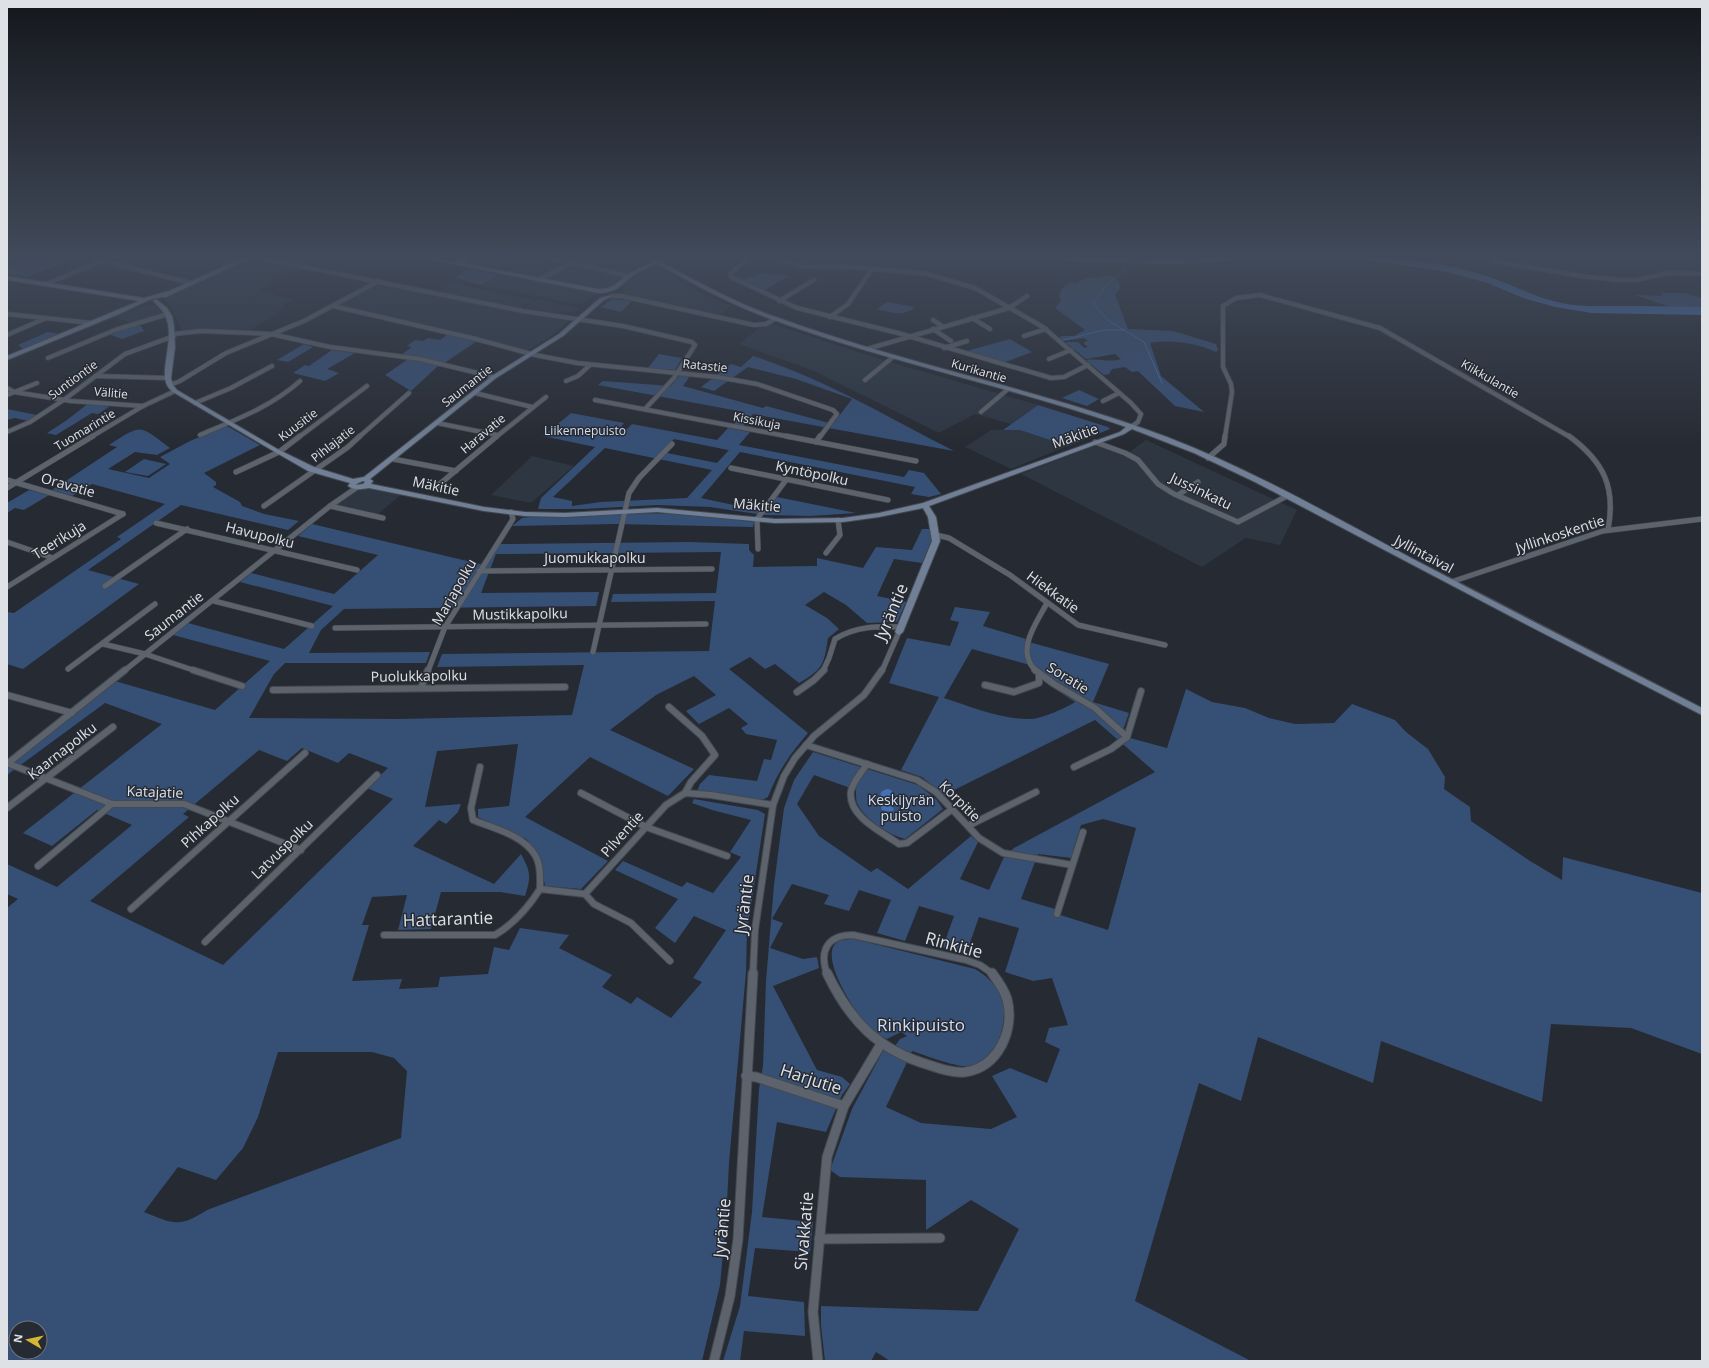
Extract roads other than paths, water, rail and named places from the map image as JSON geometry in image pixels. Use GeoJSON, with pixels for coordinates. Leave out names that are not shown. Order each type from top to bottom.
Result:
{"type":"FeatureCollection","features":[{"type":"Feature","properties":{"kind":"street"},"geometry":{"type":"LineString","coordinates":[[7,335],[38,321]]}},
{"type":"Feature","properties":{"kind":"street"},"geometry":{"type":"LineString","coordinates":[[76,321],[92,323]]}},
{"type":"Feature","properties":{"kind":"street"},"geometry":{"type":"LineString","coordinates":[[7,358],[97,321]]}},
{"type":"Feature","properties":{"kind":"street"},"geometry":{"type":"LineString","coordinates":[[48,358],[115,330],[145,321]]}},
{"type":"Feature","properties":{"kind":"street"},"geometry":{"type":"LineString","coordinates":[[170,321],[173,335],[169,381],[176,392],[279,452],[316,470],[355,485],[367,482]]}},
{"type":"Feature","properties":{"kind":"street"},"geometry":{"type":"LineString","coordinates":[[96,376],[180,381],[226,353],[300,321]]}},
{"type":"Feature","properties":{"kind":"street","name":"Ratastie"},"geometry":{"type":"LineString","coordinates":[[394,321],[531,354],[590,365],[717,376],[757,384],[833,410],[837,414],[816,442]]}},
{"type":"Feature","properties":{"kind":"street","name":"Saumantie"},"geometry":{"type":"LineString","coordinates":[[367,482],[494,377],[561,335],[578,321]]}},
{"type":"Feature","properties":{"kind":"street"},"geometry":{"type":"LineString","coordinates":[[589,321],[692,342],[695,345],[668,387],[646,409]]}},
{"type":"Feature","properties":{"kind":"street"},"geometry":{"type":"LineString","coordinates":[[735,321],[754,325],[766,324],[772,321]]}},
{"type":"Feature","properties":{"kind":"street","name":"Kurikantie"},"geometry":{"type":"LineString","coordinates":[[781,321],[893,357],[1131,427]]}},
{"type":"Feature","properties":{"kind":"street"},"geometry":{"type":"LineString","coordinates":[[846,321],[907,336],[944,348],[1056,378],[1064,377],[1088,365]]}},
{"type":"Feature","properties":{"kind":"street"},"geometry":{"type":"LineString","coordinates":[[934,321],[942,326]]}},
{"type":"Feature","properties":{"kind":"street"},"geometry":{"type":"LineString","coordinates":[[867,349],[961,321]]}},
{"type":"Feature","properties":{"kind":"street"},"geometry":{"type":"LineString","coordinates":[[977,321],[990,329]]}},
{"type":"Feature","properties":{"kind":"street"},"geometry":{"type":"LineString","coordinates":[[1032,321],[1046,329],[1071,350],[1142,414],[1138,422],[1131,427]]}},
{"type":"Feature","properties":{"kind":"street","name":"Kiikkulantie"},"geometry":{"type":"LineString","coordinates":[[1208,458],[1224,444],[1232,392],[1231,384],[1223,367],[1223,321]]}},
{"type":"Feature","properties":{"kind":"street","name":"Kiikkulantie"},"geometry":{"type":"LineString","coordinates":[[1352,321],[1385,330],[1568,436],[1584,448],[1607,478],[1611,517],[1608,530]]}},
{"type":"Feature","properties":{"kind":"street"},"geometry":{"type":"LineString","coordinates":[[933,329],[951,341]]}},
{"type":"Feature","properties":{"kind":"street"},"geometry":{"type":"LineString","coordinates":[[1024,336],[1046,329]]}},
{"type":"Feature","properties":{"kind":"street","name":"Suntiontie"},"geometry":{"type":"LineString","coordinates":[[7,432],[30,422],[65,400],[125,354],[173,335],[201,331],[271,334],[330,347],[420,359],[494,377]]}},
{"type":"Feature","properties":{"kind":"street"},"geometry":{"type":"LineString","coordinates":[[944,348],[968,341]]}},
{"type":"Feature","properties":{"kind":"street"},"geometry":{"type":"LineString","coordinates":[[1049,359],[1071,350]]}},
{"type":"Feature","properties":{"kind":"street"},"geometry":{"type":"LineString","coordinates":[[865,380],[893,357]]}},
{"type":"Feature","properties":{"kind":"street"},"geometry":{"type":"LineString","coordinates":[[566,381],[578,376],[590,365]]}},
{"type":"Feature","properties":{"kind":"street"},"geometry":{"type":"LineString","coordinates":[[195,403],[232,388],[272,366]]}},
{"type":"Feature","properties":{"kind":"street"},"geometry":{"type":"LineString","coordinates":[[200,435],[261,408],[284,394],[300,381]]}},
{"type":"Feature","properties":{"kind":"street"},"geometry":{"type":"LineString","coordinates":[[7,395],[37,383]]}},
{"type":"Feature","properties":{"kind":"street","name":"Kuusitie"},"geometry":{"type":"LineString","coordinates":[[236,472],[279,452],[367,386]]}},
{"type":"Feature","properties":{"kind":"street","name":"Välitie"},"geometry":{"type":"LineString","coordinates":[[7,388],[14,392],[65,400],[143,406]]}},
{"type":"Feature","properties":{"kind":"street"},"geometry":{"type":"LineString","coordinates":[[981,412],[1007,390]]}},
{"type":"Feature","properties":{"kind":"street","name":"Tuomarintie"},"geometry":{"type":"LineString","coordinates":[[7,488],[143,406],[176,392]]}},
{"type":"Feature","properties":{"kind":"street","name":"Pihlajatie"},"geometry":{"type":"LineString","coordinates":[[264,506],[348,447],[409,393]]}},
{"type":"Feature","properties":{"kind":"street"},"geometry":{"type":"LineString","coordinates":[[475,393],[532,406]]}},
{"type":"Feature","properties":{"kind":"street"},"geometry":{"type":"LineString","coordinates":[[1103,401],[1119,393]]}},
{"type":"Feature","properties":{"kind":"street","name":"Haravatie"},"geometry":{"type":"LineString","coordinates":[[435,488],[532,406],[546,398]]}},
{"type":"Feature","properties":{"kind":"street","name":"Kissikuja"},"geometry":{"type":"LineString","coordinates":[[594,400],[916,461]]}},
{"type":"Feature","properties":{"kind":"street"},"geometry":{"type":"LineString","coordinates":[[437,423],[497,435]]}},
{"type":"Feature","properties":{"kind":"street","name":"Mäkitie"},"geometry":{"type":"LineString","coordinates":[[367,482],[484,509],[511,512],[565,515],[626,511],[690,512],[799,522],[838,520],[878,516],[925,505],[1122,433],[1131,427]]}},
{"type":"Feature","properties":{"kind":"street","name":"Jyllintaival"},"geometry":{"type":"LineString","coordinates":[[1131,427],[1208,458],[1287,496],[1702,712]]}},
{"type":"Feature","properties":{"kind":"street","name":"Jussinkatu"},"geometry":{"type":"LineString","coordinates":[[1095,442],[1125,453],[1138,460],[1158,484],[1178,495],[1238,522],[1287,496]]}},
{"type":"Feature","properties":{"kind":"street"},"geometry":{"type":"LineString","coordinates":[[593,652],[632,487],[672,444]]}},
{"type":"Feature","properties":{"kind":"street"},"geometry":{"type":"LineString","coordinates":[[393,459],[456,471]]}},
{"type":"Feature","properties":{"kind":"street","name":"Kyntöpolku"},"geometry":{"type":"LineString","coordinates":[[731,468],[888,500]]}},
{"type":"Feature","properties":{"kind":"street","name":"Oravatie"},"geometry":{"type":"LineString","coordinates":[[7,480],[123,514]]}},
{"type":"Feature","properties":{"kind":"street"},"geometry":{"type":"LineString","coordinates":[[758,549],[757,519],[786,480]]}},
{"type":"Feature","properties":{"kind":"street"},"geometry":{"type":"LineString","coordinates":[[1178,495],[1198,482]]}},
{"type":"Feature","properties":{"kind":"street","name":"Saumantie"},"geometry":{"type":"LineString","coordinates":[[7,763],[214,601],[355,485]]}},
{"type":"Feature","properties":{"kind":"street","name":"Jyräntie"},"geometry":{"type":"LineString","coordinates":[[714,1361],[730,1296],[738,1239],[755,930],[773,805],[784,776],[795,758],[814,736],[864,694],[880,675],[936,541],[932,517],[925,505]]}},
{"type":"Feature","properties":{"kind":"street"},"geometry":{"type":"LineString","coordinates":[[330,506],[383,518]]}},
{"type":"Feature","properties":{"kind":"street","name":"Marjapolku"},"geometry":{"type":"LineString","coordinates":[[421,688],[445,627],[512,519],[511,512]]}},
{"type":"Feature","properties":{"kind":"street","name":"Teerikuja"},"geometry":{"type":"LineString","coordinates":[[7,587],[123,514]]}},
{"type":"Feature","properties":{"kind":"street","name":"Jyllinkoskentie"},"geometry":{"type":"LineString","coordinates":[[1451,582],[1608,530],[1660,526],[1702,519]]}},
{"type":"Feature","properties":{"kind":"street"},"geometry":{"type":"LineString","coordinates":[[826,553],[840,535],[838,520]]}},
{"type":"Feature","properties":{"kind":"street","name":"Havupolku"},"geometry":{"type":"LineString","coordinates":[[156,523],[187,529],[357,570]]}},
{"type":"Feature","properties":{"kind":"street"},"geometry":{"type":"LineString","coordinates":[[105,586],[187,529]]}},
{"type":"Feature","properties":{"kind":"street","name":"Hiekkatie"},"geometry":{"type":"LineString","coordinates":[[936,535],[949,538],[988,562],[1078,625],[1165,645]]}},
{"type":"Feature","properties":{"kind":"street"},"geometry":{"type":"LineString","coordinates":[[7,542],[53,558]]}},
{"type":"Feature","properties":{"kind":"street","name":"Juomukkapolku"},"geometry":{"type":"LineString","coordinates":[[479,571],[712,570]]}},
{"type":"Feature","properties":{"kind":"street"},"geometry":{"type":"LineString","coordinates":[[214,601],[312,626]]}},
{"type":"Feature","properties":{"kind":"street","name":"Soratie"},"geometry":{"type":"LineString","coordinates":[[1046,603],[1028,642],[1026,652],[1030,663],[1039,675],[1096,709],[1127,737]]}},
{"type":"Feature","properties":{"kind":"street"},"geometry":{"type":"LineString","coordinates":[[68,669],[155,604]]}},
{"type":"Feature","properties":{"kind":"street","name":"Mustikkapolku"},"geometry":{"type":"LineString","coordinates":[[335,628],[706,624]]}},
{"type":"Feature","properties":{"kind":"street"},"geometry":{"type":"LineString","coordinates":[[797,692],[822,673],[829,662],[835,638],[844,632],[862,627],[900,630]]}},
{"type":"Feature","properties":{"kind":"street"},"geometry":{"type":"LineString","coordinates":[[103,644],[145,654],[242,686]]}},
{"type":"Feature","properties":{"kind":"street"},"geometry":{"type":"LineString","coordinates":[[986,685],[1014,692],[1039,683],[1039,675]]}},
{"type":"Feature","properties":{"kind":"street","name":"Puolukkapolku"},"geometry":{"type":"LineString","coordinates":[[273,690],[565,687]]}},
{"type":"Feature","properties":{"kind":"street"},"geometry":{"type":"LineString","coordinates":[[1074,768],[1111,749],[1127,737],[1141,691]]}},
{"type":"Feature","properties":{"kind":"street"},"geometry":{"type":"LineString","coordinates":[[7,695],[72,713]]}},
{"type":"Feature","properties":{"kind":"street"},"geometry":{"type":"LineString","coordinates":[[669,707],[714,749],[715,755],[711,762],[688,784],[685,793],[711,795],[773,805]]}},
{"type":"Feature","properties":{"kind":"street","name":"Kaarnapolku"},"geometry":{"type":"LineString","coordinates":[[7,808],[113,727]]}},
{"type":"Feature","properties":{"kind":"street","name":"Korpitie"},"geometry":{"type":"LineString","coordinates":[[806,745],[917,780],[936,792],[951,810],[968,826],[990,846],[1003,853],[1072,865]]}},
{"type":"Feature","properties":{"kind":"street","name":"Pihkapolku"},"geometry":{"type":"LineString","coordinates":[[132,909],[305,753]]}},
{"type":"Feature","properties":{"kind":"street","name":"Katajatie"},"geometry":{"type":"LineString","coordinates":[[7,763],[112,804],[184,804],[301,850]]}},
{"type":"Feature","properties":{"kind":"street"},"geometry":{"type":"LineString","coordinates":[[867,764],[853,785],[851,793],[852,804],[857,813],[866,822],[900,844],[907,843],[951,810]]}},
{"type":"Feature","properties":{"kind":"street"},"geometry":{"type":"LineString","coordinates":[[480,767],[471,808],[473,820],[524,842],[535,856],[539,873],[540,889],[585,894],[594,904],[631,923],[670,961]]}},
{"type":"Feature","properties":{"kind":"street","name":"Latvuspolku"},"geometry":{"type":"LineString","coordinates":[[205,942],[377,775]]}},
{"type":"Feature","properties":{"kind":"street"},"geometry":{"type":"LineString","coordinates":[[968,826],[1036,792]]}},
{"type":"Feature","properties":{"kind":"street"},"geometry":{"type":"LineString","coordinates":[[581,793],[646,827],[727,856]]}},
{"type":"Feature","properties":{"kind":"street","name":"Pilventie"},"geometry":{"type":"LineString","coordinates":[[585,894],[666,805],[685,793]]}},
{"type":"Feature","properties":{"kind":"street"},"geometry":{"type":"LineString","coordinates":[[38,866],[112,804]]}},
{"type":"Feature","properties":{"kind":"street"},"geometry":{"type":"LineString","coordinates":[[1057,914],[1083,832]]}},
{"type":"Feature","properties":{"kind":"street","name":"Hattarantie"},"geometry":{"type":"LineString","coordinates":[[384,935],[495,935],[511,927],[526,910],[540,889]]}},
{"type":"Feature","properties":{"kind":"street","name":"Rinkitie"},"geometry":{"type":"LineString","coordinates":[[853,935],[977,964],[992,973],[1008,1002],[1009,1025],[1004,1046],[987,1063],[971,1071],[950,1071],[927,1065],[881,1044],[863,1029],[837,993],[823,962],[824,952],[832,941],[841,936],[853,935]]}},
{"type":"Feature","properties":{"kind":"street","name":"Harjutie"},"geometry":{"type":"LineString","coordinates":[[746,1076],[756,1076],[844,1106],[881,1044]]}},
{"type":"Feature","properties":{"kind":"street","name":"Sivakkatie"},"geometry":{"type":"LineString","coordinates":[[818,1361],[813,1312],[827,1157],[844,1106]]}},
{"type":"Feature","properties":{"kind":"street"},"geometry":{"type":"LineString","coordinates":[[819,1239],[940,1238]]}},
{"type":"Feature","properties":{"kind":"waterway"},"geometry":{"type":"LineString","coordinates":[[1109,321],[1124,330]]}},
{"type":"Feature","properties":{"kind":"waterway"},"geometry":{"type":"LineString","coordinates":[[1063,340],[1104,330],[1124,330]]}},
{"type":"Feature","properties":{"kind":"waterway"},"geometry":{"type":"LineString","coordinates":[[1124,330],[1144,342],[1162,383]]}},
{"type":"Feature","properties":{"kind":"park label","name":"Liikennepuisto"},"geometry":{"type":"Point","coordinates":[585,431]}},
{"type":"Feature","properties":{"kind":"park label","name":"Keskijyrän puisto"},"geometry":{"type":"Point","coordinates":[901,808]}},
{"type":"Feature","properties":{"kind":"park label","name":"Rinkipuisto"},"geometry":{"type":"Point","coordinates":[921,1025]}}]}
